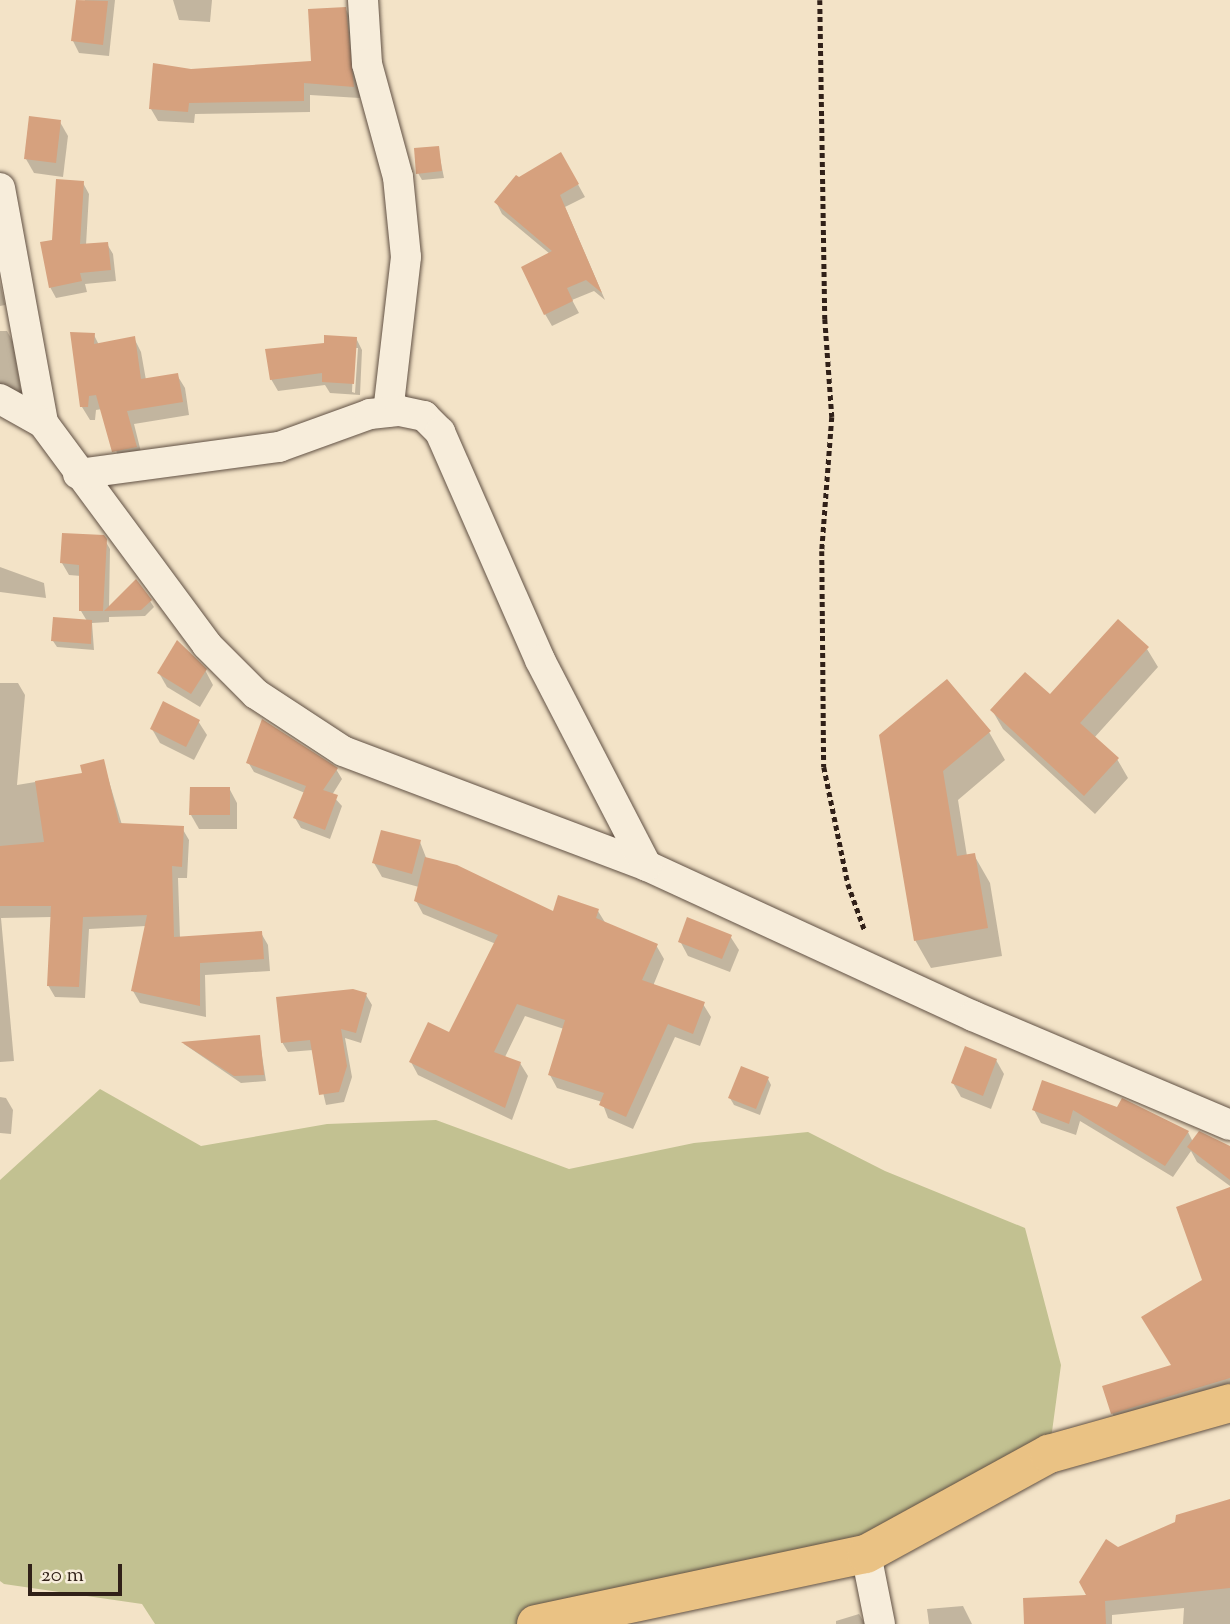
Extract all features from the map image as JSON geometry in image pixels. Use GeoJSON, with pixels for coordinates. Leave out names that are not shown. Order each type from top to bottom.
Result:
{"type":"FeatureCollection","features":[{"type":"Feature","properties":{"kind":"highway"},"geometry":{"type":"LineString","coordinates":[[536,1624],[866,1554],[1049,1454],[1230,1403]]}},
{"type":"Feature","properties":{"kind":"street"},"geometry":{"type":"LineString","coordinates":[[363,0],[367,64],[398,177],[406,257],[387,412]]}},
{"type":"Feature","properties":{"kind":"street"},"geometry":{"type":"LineString","coordinates":[[0,188],[43,423],[78,474],[207,645],[256,694],[343,751],[648,866],[880,973],[1230,1125]]}},
{"type":"Feature","properties":{"kind":"street"},"geometry":{"type":"LineString","coordinates":[[0,399],[43,423]]}},
{"type":"Feature","properties":{"kind":"street"},"geometry":{"type":"LineString","coordinates":[[78,474],[279,447],[370,414],[387,412],[424,416],[440,432],[540,660],[648,866]]}},
{"type":"Feature","properties":{"kind":"street"},"geometry":{"type":"LineString","coordinates":[[866,1554],[880,1624]]}},
{"type":"Feature","properties":{"kind":"path"},"geometry":{"type":"LineString","coordinates":[[820,0],[825,319],[832,416],[822,551],[824,766],[848,884],[880,973]]}},
{"type":"Feature","properties":{"kind":"shaded area"},"geometry":{"type":"Polygon","coordinates":[[[100,1089],[201,1146],[327,1124],[436,1120],[569,1169],[694,1143],[808,1132],[885,1171],[1025,1228],[1061,1365],[1049,1454],[866,1554],[536,1624],[155,1624],[142,1604],[4,1584],[0,1581],[0,1180],[100,1089]]]}},
{"type":"Feature","properties":{"kind":"building"},"geometry":{"type":"Polygon","coordinates":[[[76,0],[108,1],[103,45],[71,41],[76,0]]]}},
{"type":"Feature","properties":{"kind":"building"},"geometry":{"type":"Polygon","coordinates":[[[346,7],[354,87],[304,83],[304,101],[189,103],[188,112],[149,109],[153,63],[191,69],[311,61],[308,9],[346,7]]]}},
{"type":"Feature","properties":{"kind":"building"},"geometry":{"type":"Polygon","coordinates":[[[29,116],[61,120],[56,163],[24,159],[29,116]]]}},
{"type":"Feature","properties":{"kind":"building"},"geometry":{"type":"Polygon","coordinates":[[[439,146],[442,171],[416,174],[414,148],[439,146]]]}},
{"type":"Feature","properties":{"kind":"building"},"geometry":{"type":"Polygon","coordinates":[[[561,152],[579,184],[560,195],[602,293],[586,280],[567,288],[573,301],[544,315],[521,267],[552,251],[494,202],[516,175],[519,177],[561,152]]]}},
{"type":"Feature","properties":{"kind":"building"},"geometry":{"type":"Polygon","coordinates":[[[56,179],[84,181],[80,244],[108,242],[111,270],[80,273],[82,281],[49,288],[40,242],[52,240],[56,179]]]}},
{"type":"Feature","properties":{"kind":"building"},"geometry":{"type":"Polygon","coordinates":[[[70,332],[95,333],[94,344],[135,336],[141,379],[178,373],[183,402],[127,411],[137,447],[112,452],[96,395],[89,396],[88,407],[80,407],[70,332]]]}},
{"type":"Feature","properties":{"kind":"building"},"geometry":{"type":"Polygon","coordinates":[[[324,335],[357,337],[354,384],[322,382],[322,373],[270,380],[265,349],[324,343],[324,335]]]}},
{"type":"Feature","properties":{"kind":"building"},"geometry":{"type":"Polygon","coordinates":[[[62,533],[104,535],[107,539],[103,611],[79,611],[79,565],[60,563],[62,533]]]}},
{"type":"Feature","properties":{"kind":"building"},"geometry":{"type":"Polygon","coordinates":[[[136,579],[152,600],[141,610],[104,611],[136,579]]]}},
{"type":"Feature","properties":{"kind":"building"},"geometry":{"type":"Polygon","coordinates":[[[53,617],[92,620],[91,644],[51,641],[53,617]]]}},
{"type":"Feature","properties":{"kind":"building"},"geometry":{"type":"Polygon","coordinates":[[[1118,619],[1149,647],[1080,723],[1119,758],[1084,796],[990,710],[1025,672],[1050,694],[1118,619]]]}},
{"type":"Feature","properties":{"kind":"building"},"geometry":{"type":"Polygon","coordinates":[[[177,640],[207,669],[191,694],[157,673],[177,640]]]}},
{"type":"Feature","properties":{"kind":"building"},"geometry":{"type":"Polygon","coordinates":[[[947,679],[991,731],[943,771],[957,856],[975,853],[988,928],[914,941],[879,735],[947,679]]]}},
{"type":"Feature","properties":{"kind":"building"},"geometry":{"type":"Polygon","coordinates":[[[163,701],[200,720],[186,747],[150,729],[163,701]]]}},
{"type":"Feature","properties":{"kind":"building"},"geometry":{"type":"Polygon","coordinates":[[[262,719],[338,768],[323,790],[338,795],[325,830],[293,818],[306,786],[246,763],[262,719]]]}},
{"type":"Feature","properties":{"kind":"building"},"geometry":{"type":"Polygon","coordinates":[[[104,759],[119,823],[184,826],[182,867],[172,866],[174,937],[262,931],[264,959],[200,963],[200,1006],[131,991],[147,915],[83,917],[79,987],[47,986],[51,906],[0,906],[0,846],[44,842],[35,781],[82,773],[80,765],[104,759]]]}},
{"type":"Feature","properties":{"kind":"building"},"geometry":{"type":"Polygon","coordinates":[[[190,787],[230,787],[230,815],[189,815],[190,787]]]}},
{"type":"Feature","properties":{"kind":"building"},"geometry":{"type":"Polygon","coordinates":[[[381,830],[421,840],[412,874],[372,863],[381,830]]]}},
{"type":"Feature","properties":{"kind":"building"},"geometry":{"type":"Polygon","coordinates":[[[425,857],[457,865],[553,911],[558,895],[599,909],[596,918],[658,944],[642,980],[705,1002],[693,1034],[668,1024],[626,1117],[599,1105],[604,1093],[548,1075],[565,1020],[517,1004],[494,1052],[521,1062],[505,1108],[409,1062],[428,1022],[449,1032],[498,935],[414,901],[425,857]]]}},
{"type":"Feature","properties":{"kind":"building"},"geometry":{"type":"Polygon","coordinates":[[[687,917],[732,935],[722,959],[678,942],[687,917]]]}},
{"type":"Feature","properties":{"kind":"building"},"geometry":{"type":"Polygon","coordinates":[[[353,989],[367,993],[356,1033],[341,1029],[347,1066],[339,1092],[319,1095],[310,1040],[281,1043],[276,997],[353,989]]]}},
{"type":"Feature","properties":{"kind":"building"},"geometry":{"type":"Polygon","coordinates":[[[260,1035],[264,1075],[234,1076],[181,1042],[260,1035]]]}},
{"type":"Feature","properties":{"kind":"building"},"geometry":{"type":"Polygon","coordinates":[[[965,1046],[997,1059],[983,1096],[951,1083],[965,1046]]]}},
{"type":"Feature","properties":{"kind":"building"},"geometry":{"type":"Polygon","coordinates":[[[741,1066],[769,1077],[756,1109],[728,1098],[741,1066]]]}},
{"type":"Feature","properties":{"kind":"building"},"geometry":{"type":"Polygon","coordinates":[[[1042,1080],[1117,1107],[1122,1098],[1189,1131],[1165,1166],[1073,1110],[1069,1124],[1032,1110],[1042,1080]]]}},
{"type":"Feature","properties":{"kind":"building"},"geometry":{"type":"Polygon","coordinates":[[[1199,1131],[1230,1146],[1230,1180],[1187,1147],[1199,1131]]]}},
{"type":"Feature","properties":{"kind":"building"},"geometry":{"type":"Polygon","coordinates":[[[1230,1187],[1230,1378],[1111,1414],[1102,1386],[1171,1365],[1141,1317],[1202,1280],[1176,1207],[1230,1187]]]}},
{"type":"Feature","properties":{"kind":"building"},"geometry":{"type":"Polygon","coordinates":[[[1230,1499],[1230,1588],[1105,1601],[1106,1624],[1024,1624],[1023,1598],[1086,1595],[1079,1582],[1106,1539],[1118,1547],[1175,1522],[1176,1515],[1230,1499]]]}}]}
